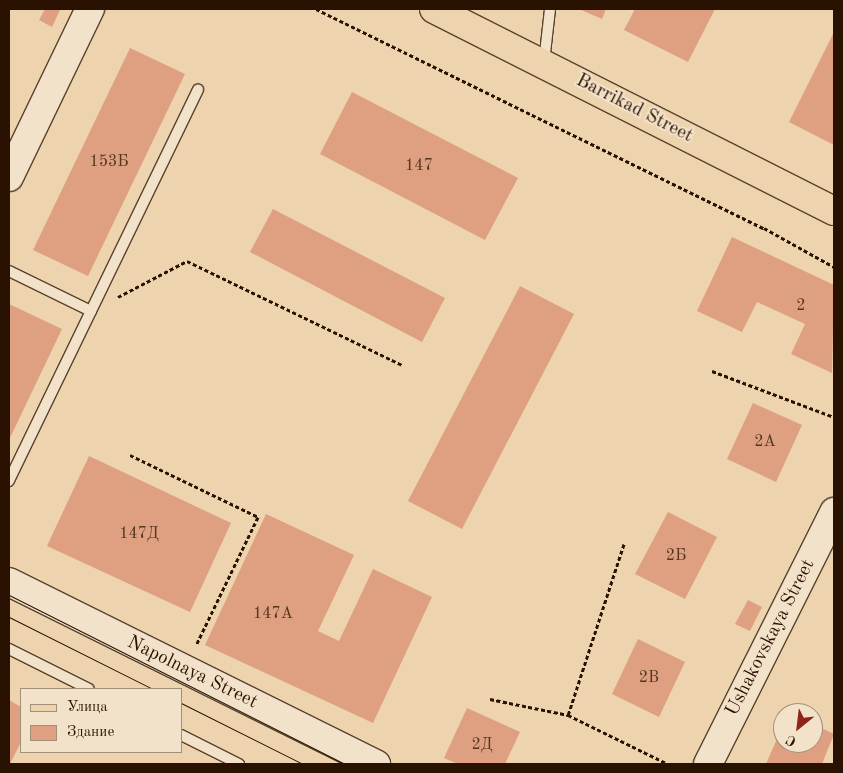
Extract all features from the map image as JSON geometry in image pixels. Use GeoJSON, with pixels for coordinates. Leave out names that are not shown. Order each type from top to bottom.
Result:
{"type":"FeatureCollection","features":[{"type":"Feature","properties":{"kind":"main road","name":"Barrikad Street"},"geometry":{"type":"LineString","coordinates":[[434,9],[831,207]]}},
{"type":"Feature","properties":{"kind":"street"},"geometry":{"type":"LineString","coordinates":[[9,177],[90,9]]}},
{"type":"Feature","properties":{"kind":"street","name":"Ushakovskaya Street"},"geometry":{"type":"LineString","coordinates":[[708,764],[834,512]]}},
{"type":"Feature","properties":{"kind":"street","name":"Napolnaya Street"},"geometry":{"type":"LineString","coordinates":[[9,582],[376,764]]}},
{"type":"Feature","properties":{"kind":"lane"},"geometry":{"type":"LineString","coordinates":[[543,63],[550,9]]}},
{"type":"Feature","properties":{"kind":"lane"},"geometry":{"type":"LineString","coordinates":[[9,481],[198,90]]}},
{"type":"Feature","properties":{"kind":"lane"},"geometry":{"type":"LineString","coordinates":[[9,271],[91,311]]}},
{"type":"Feature","properties":{"kind":"lane"},"geometry":{"type":"LineString","coordinates":[[9,649],[87,688]]}},
{"type":"Feature","properties":{"kind":"lane"},"geometry":{"type":"LineString","coordinates":[[182,736],[239,764]]}},
{"type":"Feature","properties":{"kind":"path"},"geometry":{"type":"LineString","coordinates":[[316,9],[764,228],[834,267]]}},
{"type":"Feature","properties":{"kind":"path"},"geometry":{"type":"LineString","coordinates":[[91,311],[187,261],[402,365]]}},
{"type":"Feature","properties":{"kind":"path"},"geometry":{"type":"LineString","coordinates":[[712,371],[834,418]]}},
{"type":"Feature","properties":{"kind":"path"},"geometry":{"type":"LineString","coordinates":[[130,455],[258,517],[191,655]]}},
{"type":"Feature","properties":{"kind":"path"},"geometry":{"type":"LineString","coordinates":[[568,715],[624,544]]}},
{"type":"Feature","properties":{"kind":"path"},"geometry":{"type":"LineString","coordinates":[[490,699],[568,715],[668,764]]}},
{"type":"Feature","properties":{"kind":"building"},"geometry":{"type":"Polygon","coordinates":[[[45,9],[60,10],[52,27],[39,20],[45,9]]]}},
{"type":"Feature","properties":{"kind":"building"},"geometry":{"type":"Polygon","coordinates":[[[579,9],[606,9],[602,19],[579,9]]]}},
{"type":"Feature","properties":{"kind":"building"},"geometry":{"type":"Polygon","coordinates":[[[635,9],[715,9],[688,62],[624,30],[635,9]]]}},
{"type":"Feature","properties":{"kind":"building"},"geometry":{"type":"Polygon","coordinates":[[[834,32],[834,145],[789,122],[834,32]]]}},
{"type":"Feature","properties":{"kind":"building"},"geometry":{"type":"Polygon","coordinates":[[[130,48],[185,74],[88,276],[33,250],[130,48]]]}},
{"type":"Feature","properties":{"kind":"building"},"geometry":{"type":"Polygon","coordinates":[[[352,92],[518,178],[485,240],[320,154],[352,92]]]}},
{"type":"Feature","properties":{"kind":"building"},"geometry":{"type":"Polygon","coordinates":[[[273,209],[445,298],[422,342],[250,252],[273,209]]]}},
{"type":"Feature","properties":{"kind":"building"},"geometry":{"type":"Polygon","coordinates":[[[732,237],[834,285],[832,373],[791,354],[805,324],[757,302],[742,332],[697,311],[732,237]]]}},
{"type":"Feature","properties":{"kind":"building"},"geometry":{"type":"Polygon","coordinates":[[[520,286],[574,314],[462,529],[408,501],[520,286]]]}},
{"type":"Feature","properties":{"kind":"building"},"geometry":{"type":"Polygon","coordinates":[[[9,304],[62,329],[9,440],[9,304]]]}},
{"type":"Feature","properties":{"kind":"building"},"geometry":{"type":"Polygon","coordinates":[[[753,403],[802,425],[776,482],[727,459],[753,403]]]}},
{"type":"Feature","properties":{"kind":"building"},"geometry":{"type":"Polygon","coordinates":[[[89,456],[231,523],[190,612],[47,546],[89,456]]]}},
{"type":"Feature","properties":{"kind":"building"},"geometry":{"type":"Polygon","coordinates":[[[668,512],[717,537],[685,599],[635,574],[668,512]]]}},
{"type":"Feature","properties":{"kind":"building"},"geometry":{"type":"Polygon","coordinates":[[[266,514],[354,555],[318,631],[339,641],[373,569],[432,597],[373,723],[205,645],[266,514]]]}},
{"type":"Feature","properties":{"kind":"building"},"geometry":{"type":"Polygon","coordinates":[[[748,600],[762,607],[750,631],[735,624],[748,600]]]}},
{"type":"Feature","properties":{"kind":"building"},"geometry":{"type":"Polygon","coordinates":[[[638,639],[685,662],[659,717],[612,694],[638,639]]]}},
{"type":"Feature","properties":{"kind":"building"},"geometry":{"type":"Polygon","coordinates":[[[9,700],[20,706],[20,744],[10,764],[9,700]]]}},
{"type":"Feature","properties":{"kind":"building"},"geometry":{"type":"Polygon","coordinates":[[[467,708],[520,732],[505,764],[458,764],[444,758],[467,708]]]}},
{"type":"Feature","properties":{"kind":"building"},"geometry":{"type":"Polygon","coordinates":[[[823,729],[834,734],[822,764],[766,764],[773,748],[773,753],[823,753],[823,729]]]}},
{"type":"Feature","properties":{"kind":"tram line"},"geometry":{"type":"LineString","coordinates":[[9,595],[345,764]]}},
{"type":"Feature","properties":{"kind":"tram line"},"geometry":{"type":"LineString","coordinates":[[9,617],[151,688]]}},
{"type":"Feature","properties":{"kind":"tram line"},"geometry":{"type":"LineString","coordinates":[[182,704],[303,764]]}}]}
